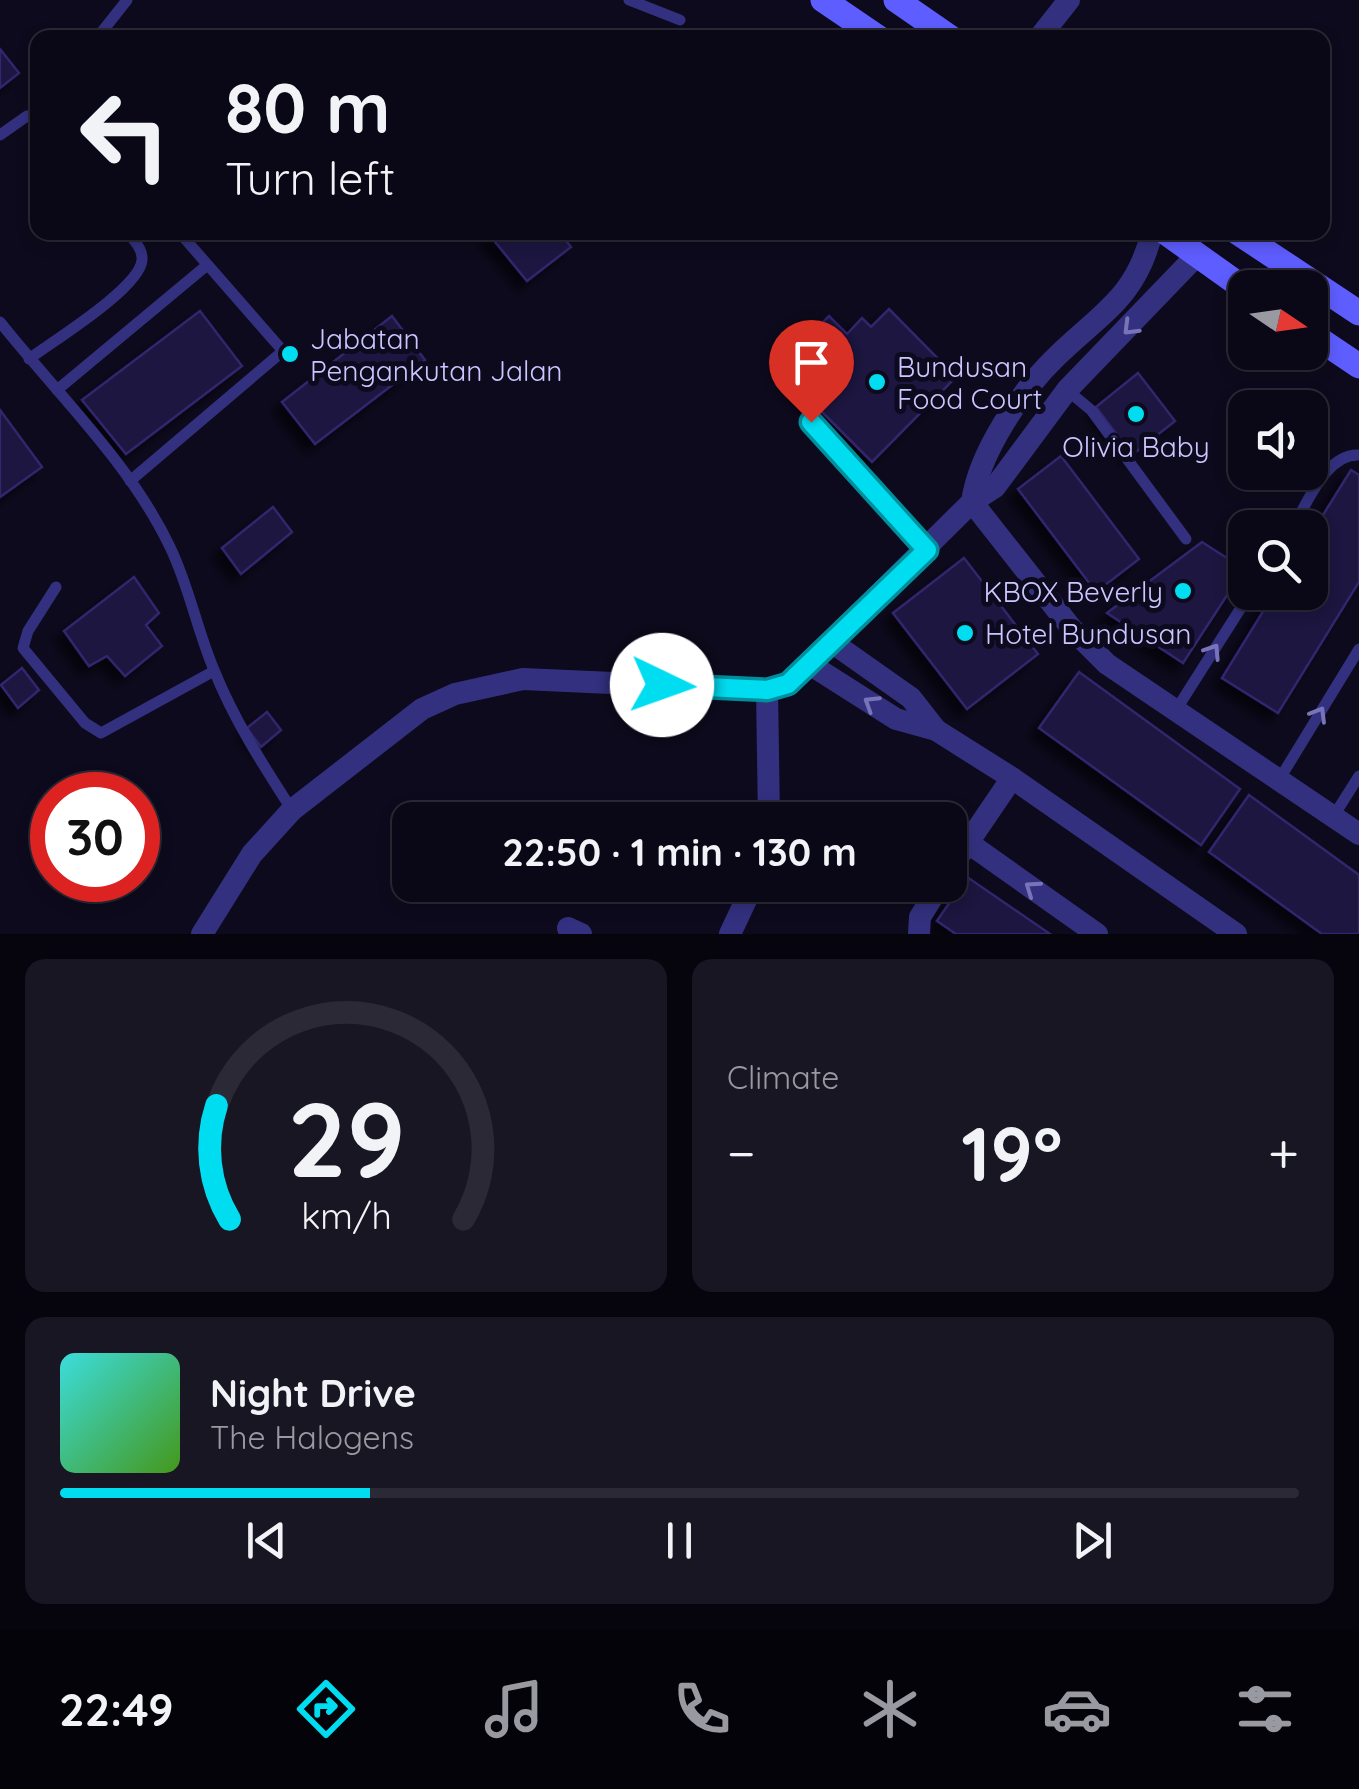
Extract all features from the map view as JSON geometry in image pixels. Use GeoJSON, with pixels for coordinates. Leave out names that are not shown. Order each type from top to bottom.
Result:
{"type":"FeatureCollection","features":[{"type":"Feature","properties":{"kind":"main road"},"geometry":{"type":"LineString","coordinates":[[823,0],[867,30]]}},
{"type":"Feature","properties":{"kind":"main road"},"geometry":{"type":"LineString","coordinates":[[896,0],[939,30]]}},
{"type":"Feature","properties":{"kind":"main road"},"geometry":{"type":"LineString","coordinates":[[1249,240],[1359,313]]}},
{"type":"Feature","properties":{"kind":"main road"},"geometry":{"type":"LineString","coordinates":[[1193,244],[1228,274]]}},
{"type":"Feature","properties":{"kind":"main road"},"geometry":{"type":"LineString","coordinates":[[1328,345],[1359,366]]}},
{"type":"Feature","properties":{"kind":"street"},"geometry":{"type":"LineString","coordinates":[[1045,30],[1069,0]]}},
{"type":"Feature","properties":{"kind":"street"},"geometry":{"type":"LineString","coordinates":[[1150,240],[1138,277],[1053,360],[1017,406],[976,478],[972,502],[1091,650],[1359,834]]}},
{"type":"Feature","properties":{"kind":"street"},"geometry":{"type":"LineString","coordinates":[[202,934],[252,854],[292,810],[422,709],[482,686],[523,679],[767,690],[788,684],[811,666],[972,502],[995,488],[1067,390],[1193,244]]}},
{"type":"Feature","properties":{"kind":"street"},"geometry":{"type":"LineString","coordinates":[[833,642],[911,698],[936,730]]}},
{"type":"Feature","properties":{"kind":"street"},"geometry":{"type":"LineString","coordinates":[[811,666],[896,718],[936,730],[1012,778],[1236,934]]}},
{"type":"Feature","properties":{"kind":"street"},"geometry":{"type":"LineString","coordinates":[[767,690],[769,802]]}},
{"type":"Feature","properties":{"kind":"street"},"geometry":{"type":"LineString","coordinates":[[1012,778],[967,842],[1097,934]]}},
{"type":"Feature","properties":{"kind":"street"},"geometry":{"type":"LineString","coordinates":[[730,934],[745,902]]}},
{"type":"Feature","properties":{"kind":"street"},"geometry":{"type":"LineString","coordinates":[[919,934],[920,917],[929,902]]}},
{"type":"Feature","properties":{"kind":"lane"},"geometry":{"type":"LineString","coordinates":[[103,30],[127,0]]}},
{"type":"Feature","properties":{"kind":"lane"},"geometry":{"type":"LineString","coordinates":[[629,0],[680,20]]}},
{"type":"Feature","properties":{"kind":"lane"},"geometry":{"type":"LineString","coordinates":[[0,135],[30,117]]}},
{"type":"Feature","properties":{"kind":"lane"},"geometry":{"type":"LineString","coordinates":[[29,359],[130,283],[142,260],[141,249],[134,240]]}},
{"type":"Feature","properties":{"kind":"lane"},"geometry":{"type":"LineString","coordinates":[[130,481],[283,352],[185,240]]}},
{"type":"Feature","properties":{"kind":"lane"},"geometry":{"type":"LineString","coordinates":[[57,390],[206,266]]}},
{"type":"Feature","properties":{"kind":"lane"},"geometry":{"type":"LineString","coordinates":[[0,322],[130,481],[170,548],[214,671],[243,732],[292,810]]}},
{"type":"Feature","properties":{"kind":"lane"},"geometry":{"type":"LineString","coordinates":[[1067,390],[1091,410],[1186,539]]}},
{"type":"Feature","properties":{"kind":"lane"},"geometry":{"type":"LineString","coordinates":[[811,422],[927,550]]}},
{"type":"Feature","properties":{"kind":"lane"},"geometry":{"type":"LineString","coordinates":[[1303,510],[1334,462],[1346,455],[1359,455]]}},
{"type":"Feature","properties":{"kind":"lane"},"geometry":{"type":"LineString","coordinates":[[56,587],[28,631],[23,648],[85,723],[102,733],[214,671]]}},
{"type":"Feature","properties":{"kind":"lane"},"geometry":{"type":"LineString","coordinates":[[1176,710],[1240,610]]}},
{"type":"Feature","properties":{"kind":"lane"},"geometry":{"type":"LineString","coordinates":[[1279,780],[1359,649]]}},
{"type":"Feature","properties":{"kind":"lane"},"geometry":{"type":"LineString","coordinates":[[1334,816],[1359,776]]}},
{"type":"Feature","properties":{"kind":"building"},"geometry":{"type":"Polygon","coordinates":[[[0,49],[19,73],[0,88],[0,49]]]}},
{"type":"Feature","properties":{"kind":"building"},"geometry":{"type":"Polygon","coordinates":[[[494,240],[565,240],[571,247],[527,281],[494,240]]]}},
{"type":"Feature","properties":{"kind":"building","name":"Bundusan Food Court"},"geometry":{"type":"Polygon","coordinates":[[[889,309],[956,377],[872,462],[797,387],[812,372],[793,352],[829,316],[847,334],[862,318],[871,327],[889,309]]]}},
{"type":"Feature","properties":{"kind":"building"},"geometry":{"type":"Polygon","coordinates":[[[200,311],[242,366],[126,454],[82,400],[200,311]]]}},
{"type":"Feature","properties":{"kind":"building"},"geometry":{"type":"Polygon","coordinates":[[[392,316],[425,360],[315,444],[282,402],[392,316]]]}},
{"type":"Feature","properties":{"kind":"building","name":"Olivia Baby"},"geometry":{"type":"Polygon","coordinates":[[[1138,373],[1175,421],[1132,455],[1096,407],[1138,373]]]}},
{"type":"Feature","properties":{"kind":"building"},"geometry":{"type":"Polygon","coordinates":[[[0,410],[42,467],[0,497],[0,410]]]}},
{"type":"Feature","properties":{"kind":"building"},"geometry":{"type":"Polygon","coordinates":[[[1061,456],[1139,559],[1096,592],[1018,489],[1061,456]]]}},
{"type":"Feature","properties":{"kind":"building"},"geometry":{"type":"Polygon","coordinates":[[[1351,470],[1359,475],[1359,582],[1278,713],[1222,678],[1264,610],[1328,610],[1326,510],[1351,470]]]}},
{"type":"Feature","properties":{"kind":"building"},"geometry":{"type":"Polygon","coordinates":[[[273,507],[292,532],[241,574],[222,548],[273,507]]]}},
{"type":"Feature","properties":{"kind":"building","name":"KBOX Beverly"},"geometry":{"type":"Polygon","coordinates":[[[1202,542],[1228,559],[1228,594],[1183,663],[1107,613],[1202,542]]]}},
{"type":"Feature","properties":{"kind":"building","name":"Hotel Bundusan"},"geometry":{"type":"Polygon","coordinates":[[[964,558],[1038,654],[967,709],[893,613],[964,558]]]}},
{"type":"Feature","properties":{"kind":"building"},"geometry":{"type":"Polygon","coordinates":[[[134,577],[159,613],[146,625],[162,646],[125,676],[107,656],[89,666],[64,631],[134,577]]]}},
{"type":"Feature","properties":{"kind":"building"},"geometry":{"type":"Polygon","coordinates":[[[22,668],[39,690],[18,708],[1,685],[22,668]]]}},
{"type":"Feature","properties":{"kind":"building"},"geometry":{"type":"Polygon","coordinates":[[[1079,672],[1240,789],[1201,845],[1039,728],[1079,672]]]}},
{"type":"Feature","properties":{"kind":"building"},"geometry":{"type":"Polygon","coordinates":[[[267,712],[281,730],[261,747],[247,728],[267,712]]]}},
{"type":"Feature","properties":{"kind":"building"},"geometry":{"type":"Polygon","coordinates":[[[1249,795],[1359,875],[1359,934],[1322,934],[1209,852],[1249,795]]]}},
{"type":"Feature","properties":{"kind":"building"},"geometry":{"type":"Polygon","coordinates":[[[967,877],[1050,934],[956,934],[937,921],[950,902],[967,902],[967,877]]]}},
{"type":"Feature","properties":{"kind":"place","name":"Jabatan Pengankutan Jalan"},"geometry":{"type":"Point","coordinates":[290,354]}},
{"type":"Feature","properties":{"kind":"place","name":"Bundusan Food Court"},"geometry":{"type":"Point","coordinates":[877,382]}},
{"type":"Feature","properties":{"kind":"place","name":"Olivia Baby"},"geometry":{"type":"Point","coordinates":[1136,414]}},
{"type":"Feature","properties":{"kind":"place","name":"KBOX Beverly"},"geometry":{"type":"Point","coordinates":[1183,591]}},
{"type":"Feature","properties":{"kind":"place","name":"Hotel Bundusan"},"geometry":{"type":"Point","coordinates":[965,633]}},
{"type":"Feature","properties":{"kind":"route"},"geometry":{"type":"LineString","coordinates":[[662,685],[767,690],[788,684],[811,666],[927,550],[811,422]]}}]}
